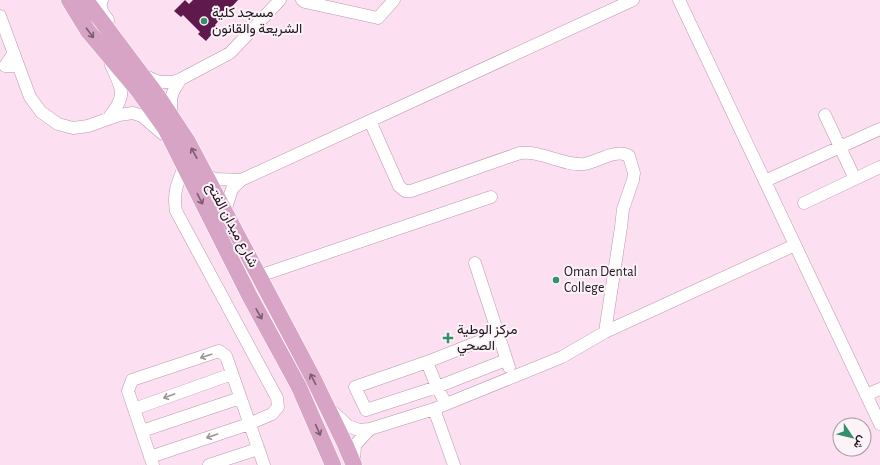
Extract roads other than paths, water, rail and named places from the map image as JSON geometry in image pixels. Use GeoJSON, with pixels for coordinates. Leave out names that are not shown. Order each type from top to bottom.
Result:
{"type":"FeatureCollection","features":[{"type":"Feature","properties":{"kind":"main road","name":"شارع ميدان الفتح"},"geometry":{"type":"LineString","coordinates":[[69,0],[88,31],[137,89],[164,128],[249,295],[299,387],[333,465]]}},
{"type":"Feature","properties":{"kind":"main road","name":"شارع ميدان الفتح"},"geometry":{"type":"LineString","coordinates":[[86,0],[158,95],[188,142],[327,407],[354,465]]}},
{"type":"Feature","properties":{"kind":"street"},"geometry":{"type":"LineString","coordinates":[[102,0],[100,3],[101,10],[115,30],[121,46]]}},
{"type":"Feature","properties":{"kind":"street"},"geometry":{"type":"LineString","coordinates":[[142,75],[159,82],[172,82],[181,79],[230,53],[280,0]]}},
{"type":"Feature","properties":{"kind":"street"},"geometry":{"type":"LineString","coordinates":[[302,0],[305,2],[378,18],[394,0]]}},
{"type":"Feature","properties":{"kind":"street"},"geometry":{"type":"LineString","coordinates":[[225,211],[232,189],[241,180],[633,0]]}},
{"type":"Feature","properties":{"kind":"street"},"geometry":{"type":"LineString","coordinates":[[679,0],[880,424]]}},
{"type":"Feature","properties":{"kind":"street"},"geometry":{"type":"LineString","coordinates":[[0,16],[30,97],[41,112],[58,124],[73,128],[88,126],[127,113],[133,113],[142,116],[171,142]]}},
{"type":"Feature","properties":{"kind":"street"},"geometry":{"type":"LineString","coordinates":[[106,52],[120,84],[122,94],[120,101],[108,119]]}},
{"type":"Feature","properties":{"kind":"street"},"geometry":{"type":"LineString","coordinates":[[3,69],[14,53]]}},
{"type":"Feature","properties":{"kind":"street"},"geometry":{"type":"LineString","coordinates":[[3,69],[18,66]]}},
{"type":"Feature","properties":{"kind":"street"},"geometry":{"type":"LineString","coordinates":[[172,117],[172,93],[181,79]]}},
{"type":"Feature","properties":{"kind":"street"},"geometry":{"type":"LineString","coordinates":[[825,115],[841,146],[855,179]]}},
{"type":"Feature","properties":{"kind":"street"},"geometry":{"type":"LineString","coordinates":[[370,121],[399,186],[405,191],[410,191],[520,153],[527,152],[566,163],[577,164],[585,164],[617,154],[624,153],[629,156],[634,173],[621,216],[621,227],[605,332]]}},
{"type":"Feature","properties":{"kind":"street"},"geometry":{"type":"LineString","coordinates":[[764,181],[880,129]]}},
{"type":"Feature","properties":{"kind":"street"},"geometry":{"type":"LineString","coordinates":[[184,167],[176,187],[174,199],[176,211],[277,398],[278,407],[272,414],[248,424],[152,461],[128,391],[132,380],[219,352],[226,356],[248,424],[264,465]]}},
{"type":"Feature","properties":{"kind":"street"},"geometry":{"type":"LineString","coordinates":[[804,203],[880,167]]}},
{"type":"Feature","properties":{"kind":"street"},"geometry":{"type":"LineString","coordinates":[[206,176],[216,179],[241,180]]}},
{"type":"Feature","properties":{"kind":"street"},"geometry":{"type":"LineString","coordinates":[[259,276],[491,197]]}},
{"type":"Feature","properties":{"kind":"street"},"geometry":{"type":"LineString","coordinates":[[327,407],[348,426],[359,430],[370,429],[434,409],[512,376],[562,357],[605,332],[795,245]]}},
{"type":"Feature","properties":{"kind":"street"},"geometry":{"type":"LineString","coordinates":[[475,264],[512,376]]}},
{"type":"Feature","properties":{"kind":"street"},"geometry":{"type":"LineString","coordinates":[[498,334],[427,362],[355,387],[366,410],[437,387],[506,360]]}},
{"type":"Feature","properties":{"kind":"street"},"geometry":{"type":"LineString","coordinates":[[427,362],[446,404]]}},
{"type":"Feature","properties":{"kind":"street"},"geometry":{"type":"LineString","coordinates":[[134,409],[232,374]]}},
{"type":"Feature","properties":{"kind":"street"},"geometry":{"type":"LineString","coordinates":[[866,395],[880,389]]}},
{"type":"Feature","properties":{"kind":"street"},"geometry":{"type":"LineString","coordinates":[[142,431],[240,398]]}},
{"type":"Feature","properties":{"kind":"street"},"geometry":{"type":"LineString","coordinates":[[434,409],[454,465]]}},
{"type":"Feature","properties":{"kind":"street"},"geometry":{"type":"LineString","coordinates":[[354,465],[355,445],[370,429]]}},
{"type":"Feature","properties":{"kind":"street"},"geometry":{"type":"LineString","coordinates":[[209,465],[258,449]]}},
{"type":"Feature","properties":{"kind":"place","name":"مسجد كلية الشريعة والقانون"},"geometry":{"type":"Point","coordinates":[204,21]}},
{"type":"Feature","properties":{"kind":"place","name":"Oman Dental College"},"geometry":{"type":"Point","coordinates":[556,280]}},
{"type":"Feature","properties":{"kind":"place","name":"مركز الوطية الصحي"},"geometry":{"type":"Point","coordinates":[448,338]}}]}
